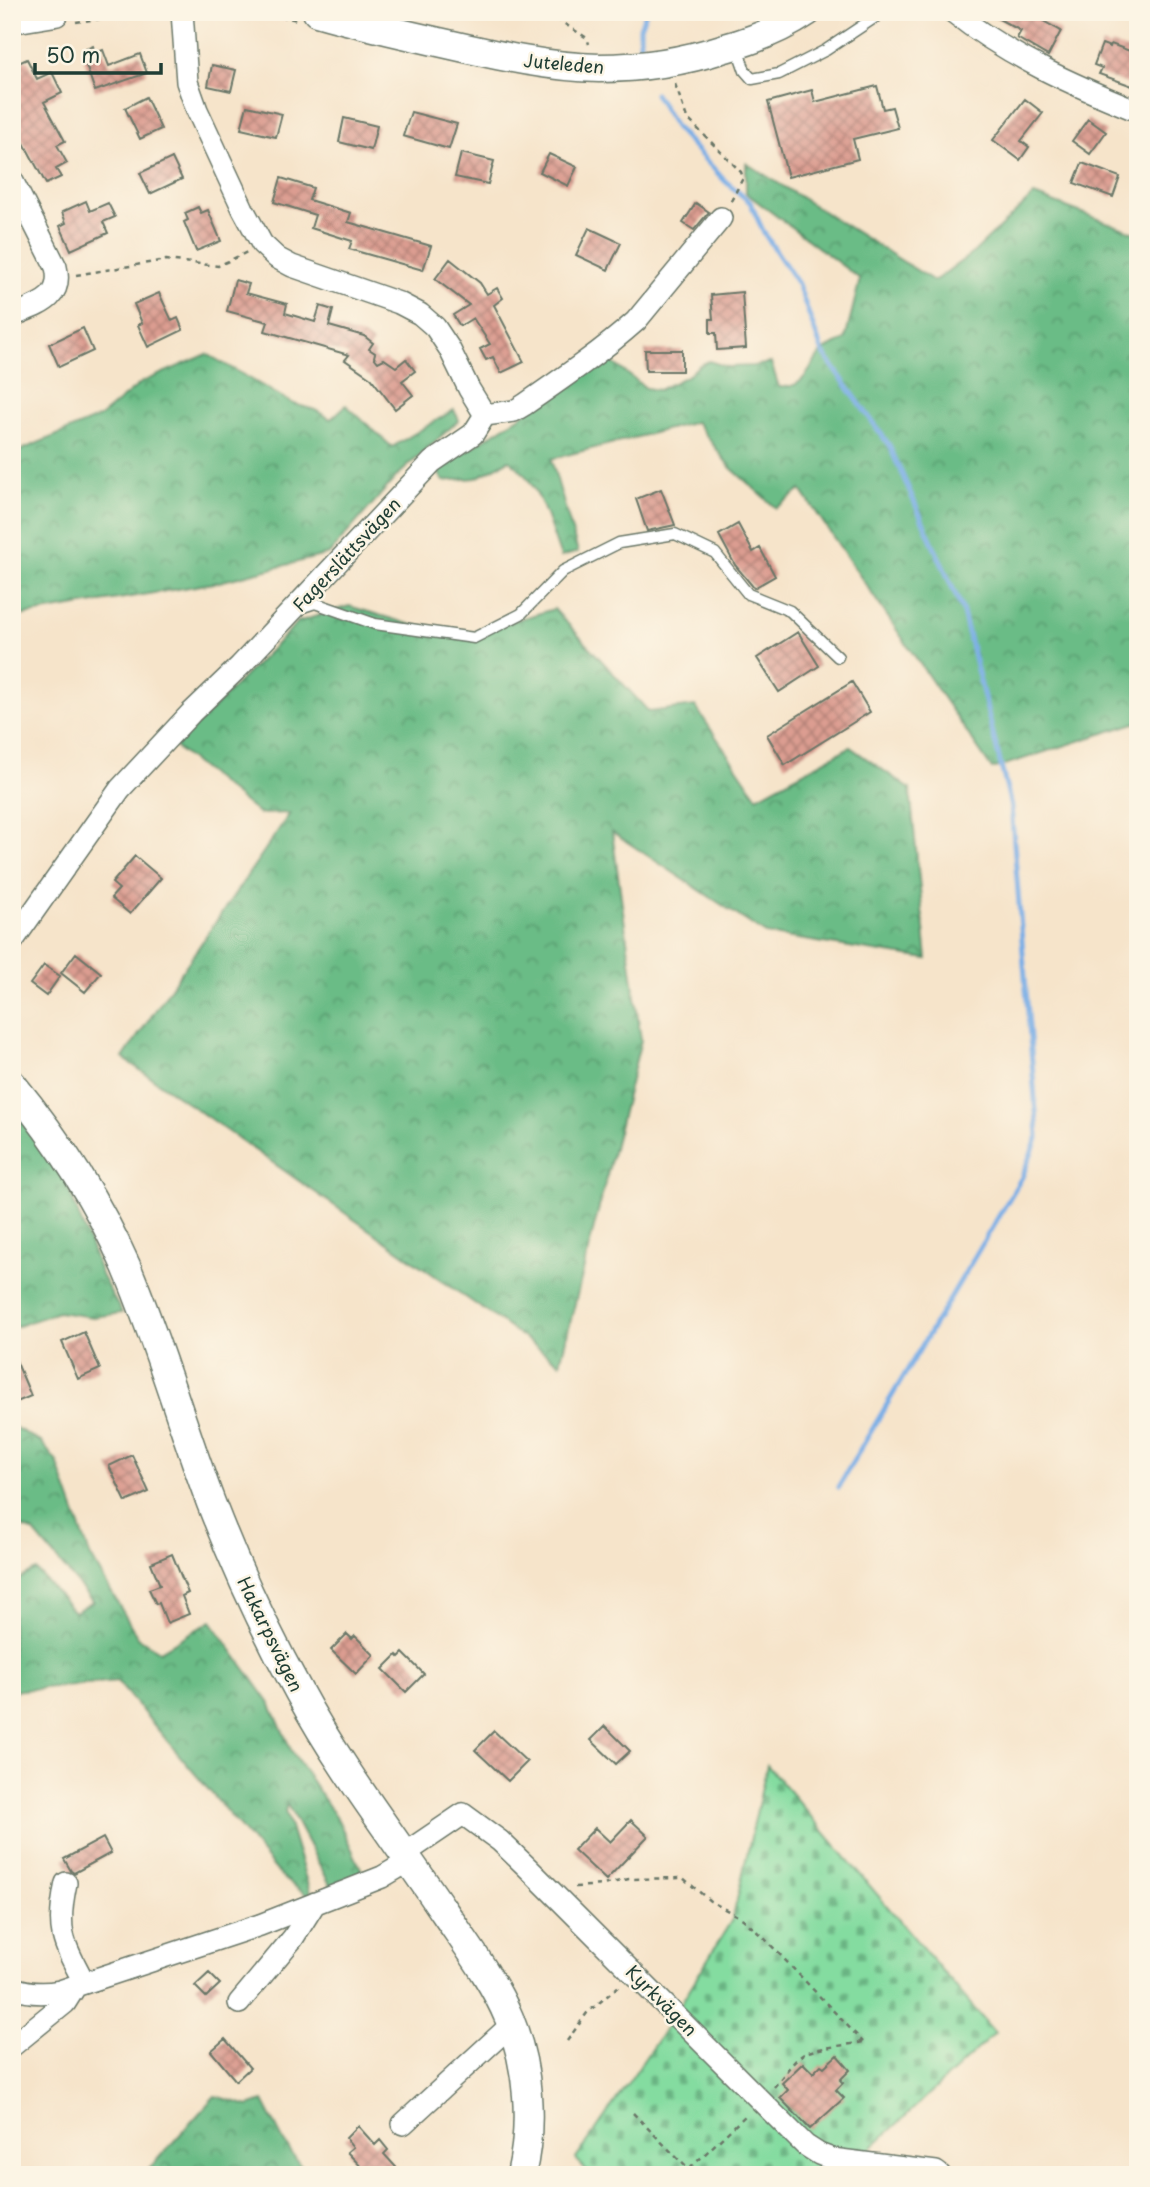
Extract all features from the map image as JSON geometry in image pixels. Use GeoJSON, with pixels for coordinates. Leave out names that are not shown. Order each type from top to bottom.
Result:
{"type":"FeatureCollection","features":[{"type":"Feature","properties":{"kind":"street"},"geometry":{"type":"LineString","coordinates":[[182,12],[187,82],[237,197],[262,244],[292,267],[399,303],[421,314],[435,327],[449,348],[485,415],[514,411],[603,350],[636,321],[726,210]]}},
{"type":"Feature","properties":{"kind":"street","name":"Juteleden"},"geometry":{"type":"LineString","coordinates":[[317,12],[368,19],[526,61],[595,68],[671,62],[702,55],[755,39],[807,12]]}},
{"type":"Feature","properties":{"kind":"street"},"geometry":{"type":"LineString","coordinates":[[953,12],[1012,53],[1138,111]]}},
{"type":"Feature","properties":{"kind":"street"},"geometry":{"type":"LineString","coordinates":[[12,19],[61,18]]}},
{"type":"Feature","properties":{"kind":"street"},"geometry":{"type":"LineString","coordinates":[[12,180],[59,278],[53,294],[41,303],[12,316]]}},
{"type":"Feature","properties":{"kind":"street","name":"Fagerslättsvägen"},"geometry":{"type":"LineString","coordinates":[[12,942],[120,789],[432,463],[473,434],[485,415]]}},
{"type":"Feature","properties":{"kind":"street","name":"Hakarpsvägen"},"geometry":{"type":"LineString","coordinates":[[12,1084],[43,1121],[75,1170],[126,1266],[228,1543],[299,1693],[361,1792],[500,1999],[512,2025],[523,2067],[527,2144],[521,2175]]}},
{"type":"Feature","properties":{"kind":"street","name":"Kyrkvägen"},"geometry":{"type":"LineString","coordinates":[[407,1857],[463,1814],[500,1841],[805,2145],[832,2159],[936,2172],[940,2175]]}},
{"type":"Feature","properties":{"kind":"street"},"geometry":{"type":"LineString","coordinates":[[12,1987],[46,1993],[260,1925],[382,1877],[407,1857]]}},
{"type":"Feature","properties":{"kind":"street"},"geometry":{"type":"LineString","coordinates":[[66,1883],[60,1912],[61,1927],[81,1983]]}},
{"type":"Feature","properties":{"kind":"street"},"geometry":{"type":"LineString","coordinates":[[239,2004],[293,1938],[315,1903]]}},
{"type":"Feature","properties":{"kind":"street"},"geometry":{"type":"LineString","coordinates":[[12,2046],[65,2003],[81,1983]]}},
{"type":"Feature","properties":{"kind":"street"},"geometry":{"type":"LineString","coordinates":[[403,2124],[512,2025]]}},
{"type":"Feature","properties":{"kind":"lane"},"geometry":{"type":"LineString","coordinates":[[736,45],[745,71],[752,79],[779,74],[826,50],[883,12]]}},
{"type":"Feature","properties":{"kind":"lane"},"geometry":{"type":"LineString","coordinates":[[292,611],[314,603],[375,624],[474,638],[521,614],[563,571],[619,544],[675,534],[715,553],[748,594],[790,611],[838,657]]}},
{"type":"Feature","properties":{"kind":"path"},"geometry":{"type":"LineString","coordinates":[[61,18],[153,12]]}},
{"type":"Feature","properties":{"kind":"path"},"geometry":{"type":"LineString","coordinates":[[550,12],[552,16],[587,38],[595,68]]}},
{"type":"Feature","properties":{"kind":"path"},"geometry":{"type":"LineString","coordinates":[[671,62],[676,90],[687,118],[736,164],[741,172],[743,178],[726,210]]}},
{"type":"Feature","properties":{"kind":"path"},"geometry":{"type":"LineString","coordinates":[[59,278],[166,260],[218,266],[262,244]]}},
{"type":"Feature","properties":{"kind":"path"},"geometry":{"type":"LineString","coordinates":[[547,1888],[586,1887],[629,1879],[683,1878],[710,1901],[743,1919],[863,2042],[832,2049],[817,2049],[803,2054],[761,2101],[683,2175]]}},
{"type":"Feature","properties":{"kind":"path"},"geometry":{"type":"LineString","coordinates":[[567,2040],[587,2013],[624,1982]]}},
{"type":"Feature","properties":{"kind":"path"},"geometry":{"type":"LineString","coordinates":[[633,2113],[694,2175]]}},
{"type":"Feature","properties":{"kind":"green space"},"geometry":{"type":"Polygon","coordinates":[[[746,163],[934,281],[974,252],[1034,195],[1138,234],[1138,722],[992,769],[801,490],[776,508],[730,467],[696,422],[551,459],[578,552],[561,557],[536,491],[520,469],[509,460],[476,478],[443,481],[437,470],[569,385],[604,356],[646,388],[659,390],[709,361],[728,367],[771,363],[779,387],[787,387],[800,382],[822,352],[845,340],[860,279],[746,193],[746,163]]]}},
{"type":"Feature","properties":{"kind":"green space"},"geometry":{"type":"Polygon","coordinates":[[[207,354],[294,404],[315,410],[331,419],[346,405],[392,447],[454,410],[459,420],[396,477],[329,554],[219,582],[12,617],[12,454],[100,417],[142,382],[207,354]]]}},
{"type":"Feature","properties":{"kind":"green space"},"geometry":{"type":"Polygon","coordinates":[[[349,606],[455,638],[554,609],[649,712],[695,706],[757,797],[850,747],[910,789],[927,959],[766,934],[612,832],[641,1040],[560,1363],[123,1058],[290,813],[259,814],[175,747],[298,622],[349,606]]]}},
{"type":"Feature","properties":{"kind":"green space"},"geometry":{"type":"Polygon","coordinates":[[[12,1102],[65,1179],[102,1277],[122,1313],[93,1317],[58,1312],[12,1328],[12,1102]]]}},
{"type":"Feature","properties":{"kind":"green space"},"geometry":{"type":"Polygon","coordinates":[[[12,1426],[41,1442],[57,1462],[90,1555],[138,1638],[160,1651],[211,1621],[271,1705],[291,1750],[338,1820],[362,1871],[334,1892],[287,1804],[285,1811],[312,1899],[282,1877],[117,1681],[12,1691],[12,1583],[36,1570],[74,1612],[93,1602],[34,1532],[12,1523],[12,1426]]]}},
{"type":"Feature","properties":{"kind":"green space"},"geometry":{"type":"Polygon","coordinates":[[[767,1765],[995,2033],[842,2175],[591,2175],[576,2159],[669,2023],[733,1918],[767,1765]]]}},
{"type":"Feature","properties":{"kind":"green space"},"geometry":{"type":"Polygon","coordinates":[[[215,2096],[249,2106],[263,2101],[284,2142],[307,2175],[152,2175],[147,2171],[215,2096]]]}},
{"type":"Feature","properties":{"kind":"building"},"geometry":{"type":"Polygon","coordinates":[[[986,12],[1027,12],[1061,31],[1048,56],[1017,38],[1021,31],[986,12]]]}},
{"type":"Feature","properties":{"kind":"building"},"geometry":{"type":"Polygon","coordinates":[[[1102,44],[1110,47],[1111,44],[1138,54],[1138,88],[1099,74],[1102,68],[1094,65],[1102,44]]]}},
{"type":"Feature","properties":{"kind":"building"},"geometry":{"type":"Polygon","coordinates":[[[93,46],[95,53],[103,50],[109,66],[140,54],[147,73],[95,91],[81,51],[93,46]]]}},
{"type":"Feature","properties":{"kind":"building"},"geometry":{"type":"Polygon","coordinates":[[[27,59],[37,79],[52,72],[62,93],[44,102],[65,141],[57,145],[67,163],[56,169],[61,177],[46,184],[12,121],[12,66],[27,59]]]}},
{"type":"Feature","properties":{"kind":"building"},"geometry":{"type":"Polygon","coordinates":[[[212,65],[236,70],[231,91],[208,86],[212,65]]]}},
{"type":"Feature","properties":{"kind":"building"},"geometry":{"type":"Polygon","coordinates":[[[877,86],[883,109],[892,107],[898,128],[853,139],[858,159],[788,177],[768,102],[812,90],[815,102],[877,86]]]}},
{"type":"Feature","properties":{"kind":"building"},"geometry":{"type":"Polygon","coordinates":[[[146,97],[161,129],[140,139],[125,108],[146,97]]]}},
{"type":"Feature","properties":{"kind":"building"},"geometry":{"type":"Polygon","coordinates":[[[1025,99],[1043,113],[1021,141],[1029,147],[1020,160],[993,140],[1025,99]]]}},
{"type":"Feature","properties":{"kind":"building"},"geometry":{"type":"Polygon","coordinates":[[[247,106],[282,114],[276,137],[241,129],[247,106]]]}},
{"type":"Feature","properties":{"kind":"building"},"geometry":{"type":"Polygon","coordinates":[[[411,112],[457,124],[449,149],[403,136],[411,112]]]}},
{"type":"Feature","properties":{"kind":"building"},"geometry":{"type":"Polygon","coordinates":[[[344,118],[377,126],[371,150],[339,142],[344,118]]]}},
{"type":"Feature","properties":{"kind":"building"},"geometry":{"type":"Polygon","coordinates":[[[1088,119],[1106,132],[1090,154],[1072,141],[1088,119]]]}},
{"type":"Feature","properties":{"kind":"building"},"geometry":{"type":"Polygon","coordinates":[[[461,153],[494,161],[488,184],[455,177],[461,153]]]}},
{"type":"Feature","properties":{"kind":"building"},"geometry":{"type":"Polygon","coordinates":[[[549,154],[577,167],[568,186],[540,172],[549,154]]]}},
{"type":"Feature","properties":{"kind":"building"},"geometry":{"type":"Polygon","coordinates":[[[172,158],[182,179],[150,194],[140,173],[172,158]]]}},
{"type":"Feature","properties":{"kind":"building"},"geometry":{"type":"Polygon","coordinates":[[[1082,163],[1120,177],[1113,197],[1074,183],[1082,163]]]}},
{"type":"Feature","properties":{"kind":"building"},"geometry":{"type":"Polygon","coordinates":[[[281,178],[313,188],[309,200],[351,213],[348,222],[431,246],[423,270],[349,249],[352,241],[311,228],[315,215],[274,202],[281,178]]]}},
{"type":"Feature","properties":{"kind":"building"},"geometry":{"type":"Polygon","coordinates":[[[86,201],[90,211],[108,203],[115,217],[103,222],[108,233],[71,250],[60,226],[66,223],[62,212],[86,201]]]}},
{"type":"Feature","properties":{"kind":"building"},"geometry":{"type":"Polygon","coordinates":[[[696,203],[709,212],[694,230],[683,223],[696,203]]]}},
{"type":"Feature","properties":{"kind":"building"},"geometry":{"type":"Polygon","coordinates":[[[198,207],[201,213],[208,210],[221,241],[196,251],[184,222],[188,220],[185,213],[198,207]]]}},
{"type":"Feature","properties":{"kind":"building"},"geometry":{"type":"Polygon","coordinates":[[[589,228],[621,243],[608,270],[576,255],[589,228]]]}},
{"type":"Feature","properties":{"kind":"building"},"geometry":{"type":"Polygon","coordinates":[[[450,259],[480,283],[487,294],[497,288],[503,298],[494,305],[524,362],[501,373],[493,357],[486,360],[480,349],[490,344],[473,318],[460,326],[453,315],[469,305],[435,279],[450,259]]]}},
{"type":"Feature","properties":{"kind":"building"},"geometry":{"type":"Polygon","coordinates":[[[235,280],[249,284],[246,293],[287,304],[285,313],[315,322],[320,306],[333,310],[329,326],[364,336],[373,343],[369,349],[375,353],[374,357],[378,362],[384,359],[396,367],[406,359],[415,371],[402,381],[413,395],[395,409],[371,378],[345,360],[349,355],[265,331],[268,322],[227,311],[235,280]]]}},
{"type":"Feature","properties":{"kind":"building"},"geometry":{"type":"Polygon","coordinates":[[[742,292],[746,348],[717,350],[716,333],[710,333],[710,319],[713,319],[711,295],[742,292]]]}},
{"type":"Feature","properties":{"kind":"building"},"geometry":{"type":"Polygon","coordinates":[[[159,293],[172,321],[178,318],[183,330],[148,347],[138,325],[142,323],[134,304],[159,293]]]}},
{"type":"Feature","properties":{"kind":"building"},"geometry":{"type":"Polygon","coordinates":[[[83,328],[93,351],[59,367],[49,344],[83,328]]]}},
{"type":"Feature","properties":{"kind":"building"},"geometry":{"type":"Polygon","coordinates":[[[645,350],[682,350],[682,371],[646,371],[645,350]]]}},
{"type":"Feature","properties":{"kind":"building"},"geometry":{"type":"Polygon","coordinates":[[[661,489],[675,525],[647,531],[636,499],[661,489]]]}},
{"type":"Feature","properties":{"kind":"building"},"geometry":{"type":"Polygon","coordinates":[[[738,524],[753,552],[760,548],[775,576],[754,588],[735,565],[719,535],[738,524]]]}},
{"type":"Feature","properties":{"kind":"building"},"geometry":{"type":"Polygon","coordinates":[[[798,632],[819,666],[779,692],[757,658],[798,632]]]}},
{"type":"Feature","properties":{"kind":"building"},"geometry":{"type":"Polygon","coordinates":[[[852,682],[870,712],[785,765],[767,735],[852,682]]]}},
{"type":"Feature","properties":{"kind":"building"},"geometry":{"type":"Polygon","coordinates":[[[135,856],[161,878],[130,914],[111,898],[119,889],[112,883],[135,856]]]}},
{"type":"Feature","properties":{"kind":"building"},"geometry":{"type":"Polygon","coordinates":[[[76,953],[101,973],[85,992],[61,973],[76,953]]]}},
{"type":"Feature","properties":{"kind":"building"},"geometry":{"type":"Polygon","coordinates":[[[44,965],[60,976],[46,996],[30,984],[44,965]]]}},
{"type":"Feature","properties":{"kind":"building"},"geometry":{"type":"Polygon","coordinates":[[[84,1332],[100,1369],[78,1379],[62,1342],[84,1332]]]}},
{"type":"Feature","properties":{"kind":"building"},"geometry":{"type":"Polygon","coordinates":[[[12,1351],[31,1396],[12,1404],[12,1351]]]}},
{"type":"Feature","properties":{"kind":"building"},"geometry":{"type":"Polygon","coordinates":[[[132,1455],[149,1492],[126,1502],[109,1466],[132,1455]]]}},
{"type":"Feature","properties":{"kind":"building"},"geometry":{"type":"Polygon","coordinates":[[[172,1554],[188,1593],[182,1596],[189,1614],[167,1623],[159,1603],[156,1604],[149,1589],[160,1585],[151,1563],[172,1554]]]}},
{"type":"Feature","properties":{"kind":"building"},"geometry":{"type":"Polygon","coordinates":[[[347,1634],[352,1639],[355,1636],[374,1655],[356,1674],[331,1650],[347,1634]]]}},
{"type":"Feature","properties":{"kind":"building"},"geometry":{"type":"Polygon","coordinates":[[[403,1653],[424,1674],[406,1692],[383,1669],[397,1655],[399,1657],[403,1653]]]}},
{"type":"Feature","properties":{"kind":"building"},"geometry":{"type":"Polygon","coordinates":[[[605,1726],[630,1751],[616,1764],[591,1740],[605,1726]]]}},
{"type":"Feature","properties":{"kind":"building"},"geometry":{"type":"Polygon","coordinates":[[[494,1731],[527,1762],[508,1781],[475,1750],[494,1731]]]}},
{"type":"Feature","properties":{"kind":"building"},"geometry":{"type":"Polygon","coordinates":[[[631,1820],[648,1836],[606,1880],[574,1850],[595,1828],[610,1842],[631,1820]]]}},
{"type":"Feature","properties":{"kind":"building"},"geometry":{"type":"Polygon","coordinates":[[[103,1838],[111,1853],[74,1873],[71,1871],[64,1859],[103,1838]]]}},
{"type":"Feature","properties":{"kind":"building"},"geometry":{"type":"Polygon","coordinates":[[[209,1973],[220,1984],[206,1997],[195,1986],[209,1973]]]}},
{"type":"Feature","properties":{"kind":"building"},"geometry":{"type":"Polygon","coordinates":[[[225,2039],[250,2068],[236,2081],[211,2051],[225,2039]]]}},
{"type":"Feature","properties":{"kind":"building"},"geometry":{"type":"Polygon","coordinates":[[[837,2055],[850,2070],[840,2080],[843,2083],[836,2090],[844,2098],[810,2129],[780,2098],[788,2090],[782,2083],[803,2063],[813,2073],[837,2055]]]}},
{"type":"Feature","properties":{"kind":"building"},"geometry":{"type":"Polygon","coordinates":[[[358,2126],[375,2145],[380,2140],[388,2150],[384,2154],[403,2175],[369,2175],[347,2152],[353,2147],[346,2138],[358,2126]]]}},
{"type":"Feature","properties":{"kind":"waterway"},"geometry":{"type":"LineString","coordinates":[[640,48],[640,27],[646,12]]}},
{"type":"Feature","properties":{"kind":"waterway"},"geometry":{"type":"LineString","coordinates":[[655,94],[675,127],[725,181],[750,202],[764,233],[798,284],[822,351],[889,445],[962,609],[1011,806],[1038,1136],[1022,1177],[838,1487]]}}]}
